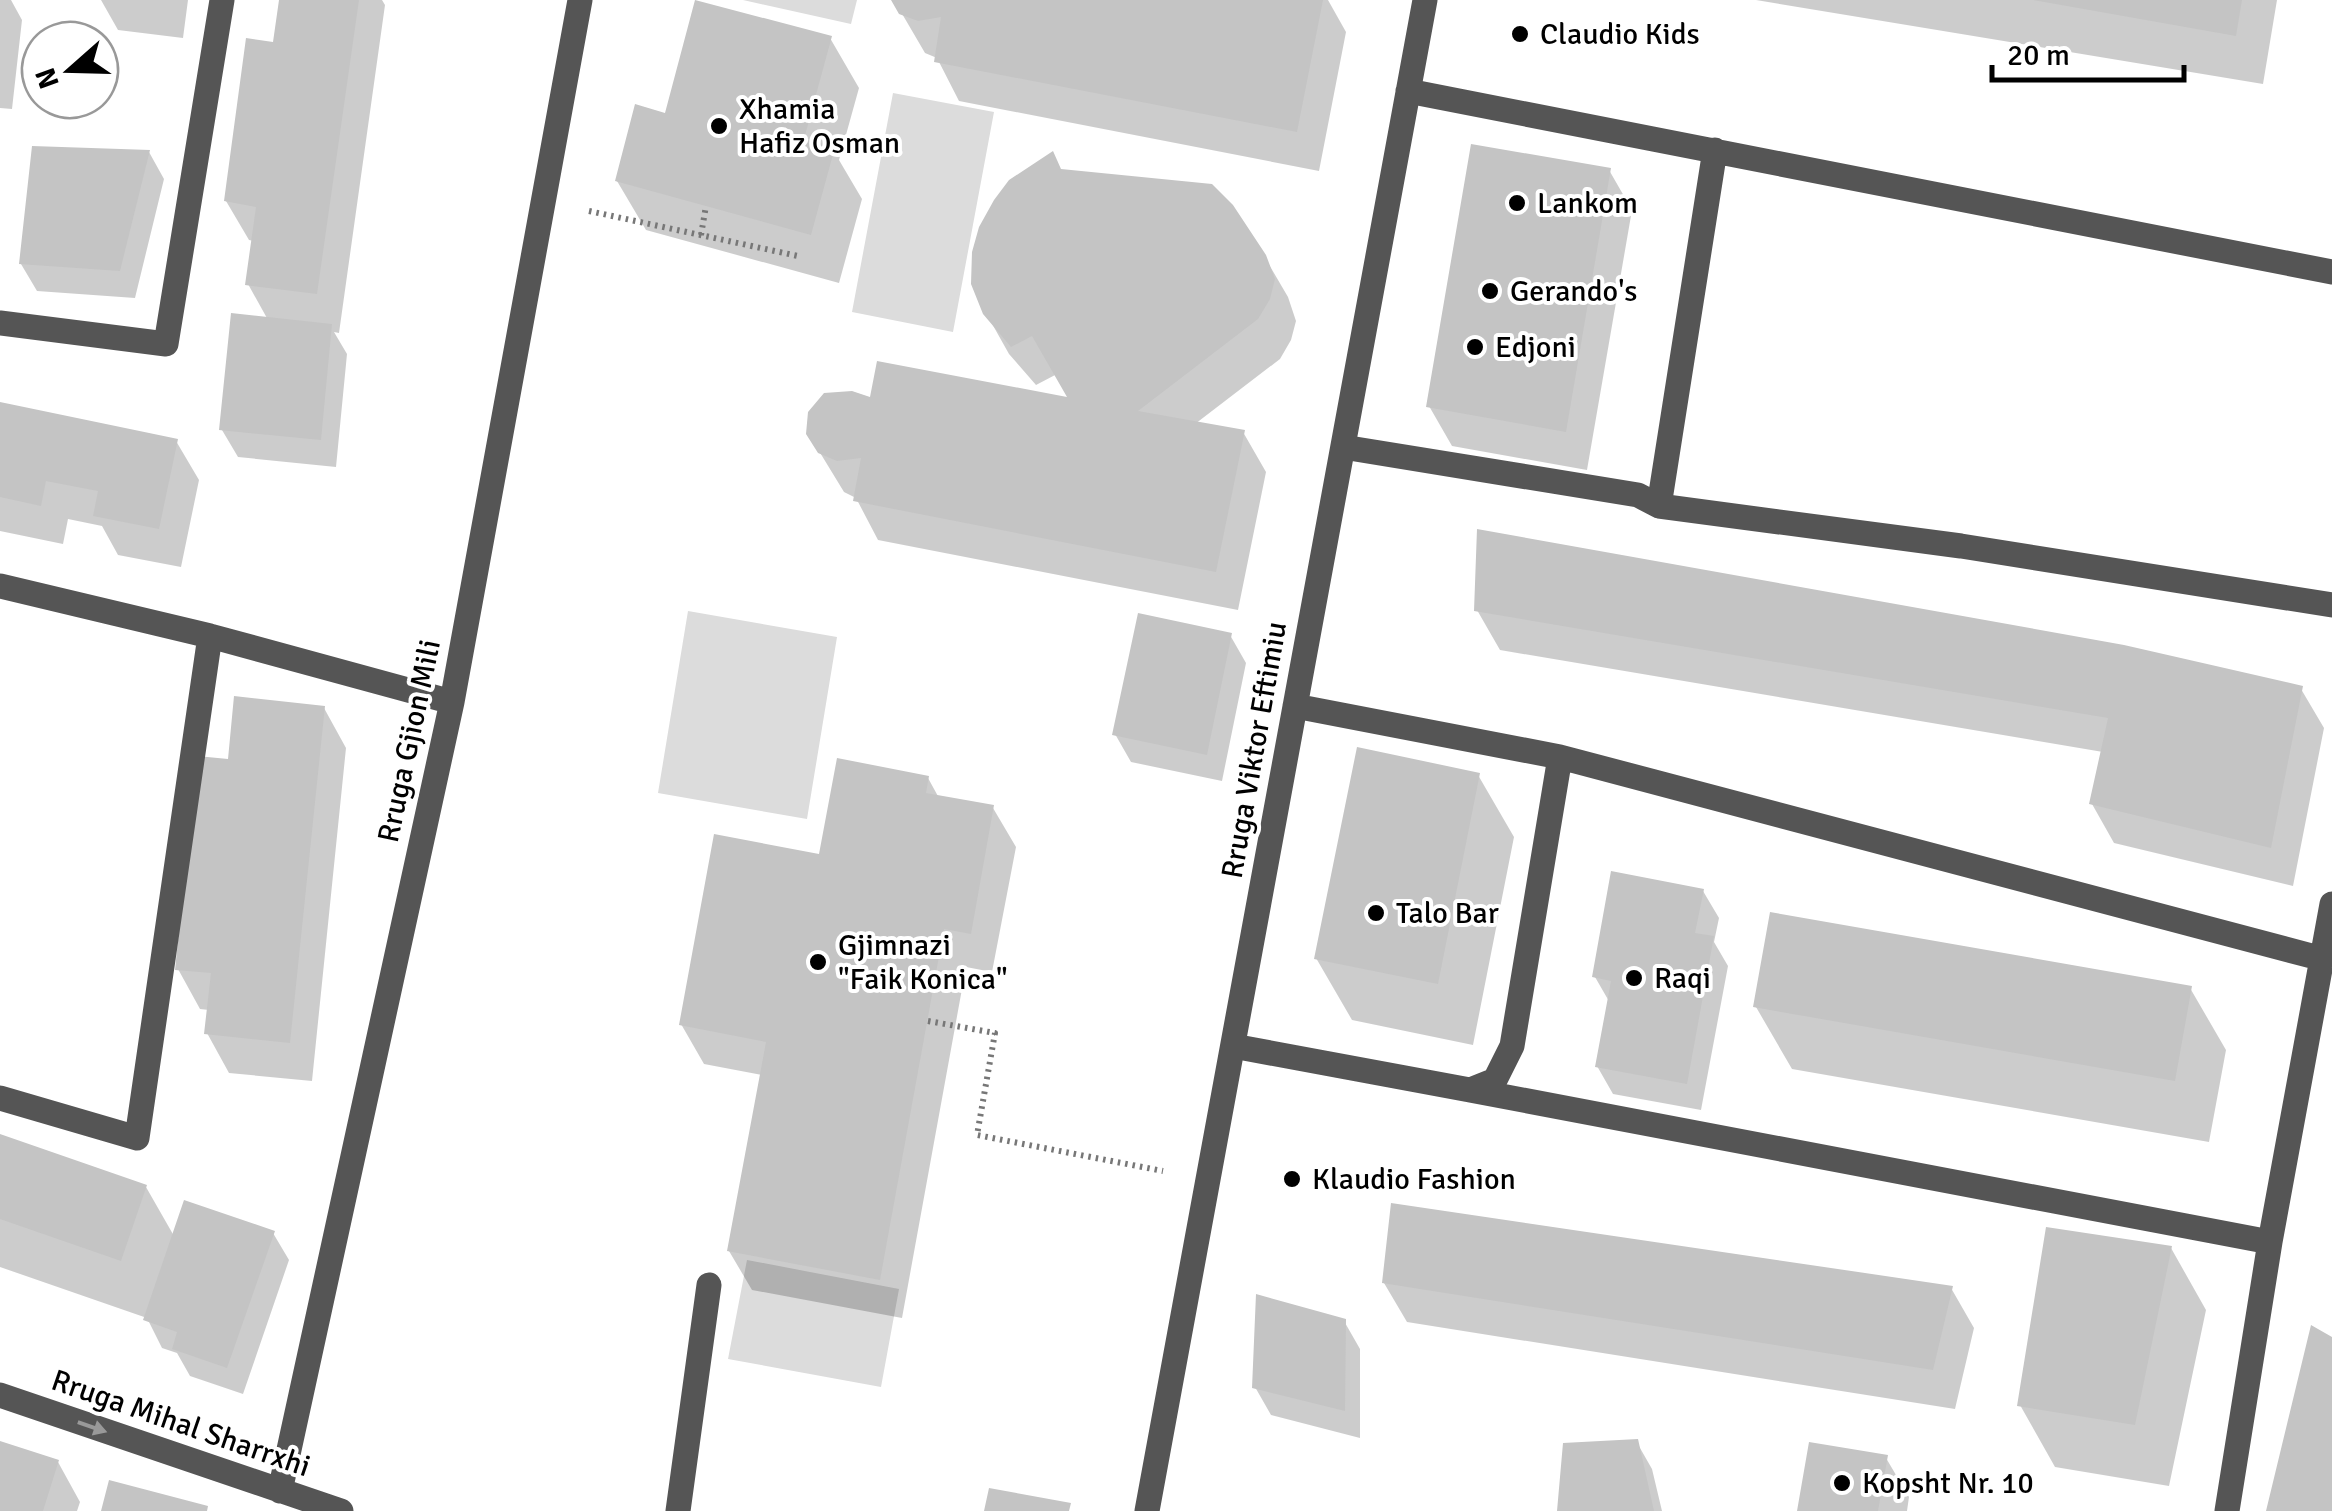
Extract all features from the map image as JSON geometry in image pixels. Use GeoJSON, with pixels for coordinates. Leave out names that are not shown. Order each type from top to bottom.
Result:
{"type":"FeatureCollection","features":[{"type":"Feature","properties":{"kind":"street"},"geometry":{"type":"LineString","coordinates":[[0,323],[166,344],[222,0]]}},
{"type":"Feature","properties":{"kind":"street","name":"Rruga Gjion Mili"},"geometry":{"type":"LineString","coordinates":[[280,1491],[452,702],[580,0]]}},
{"type":"Feature","properties":{"kind":"street","name":"Rruga Viktor Eftimiu"},"geometry":{"type":"LineString","coordinates":[[1147,1511],[1425,0]]}},
{"type":"Feature","properties":{"kind":"street"},"geometry":{"type":"LineString","coordinates":[[1408,91],[2332,272]]}},
{"type":"Feature","properties":{"kind":"street"},"geometry":{"type":"LineString","coordinates":[[1659,506],[1715,150]]}},
{"type":"Feature","properties":{"kind":"street"},"geometry":{"type":"LineString","coordinates":[[1343,447],[1638,495],[1659,506],[1961,546],[2332,605]]}},
{"type":"Feature","properties":{"kind":"street"},"geometry":{"type":"LineString","coordinates":[[0,586],[210,636],[452,702]]}},
{"type":"Feature","properties":{"kind":"street"},"geometry":{"type":"LineString","coordinates":[[0,1098],[137,1138],[210,636]]}},
{"type":"Feature","properties":{"kind":"street"},"geometry":{"type":"LineString","coordinates":[[1295,706],[1560,757],[2323,959]]}},
{"type":"Feature","properties":{"kind":"street"},"geometry":{"type":"LineString","coordinates":[[1470,1090],[1494,1080],[1512,1046],[1560,757]]}},
{"type":"Feature","properties":{"kind":"street"},"geometry":{"type":"LineString","coordinates":[[2227,1511],[2270,1242],[2332,904]]}},
{"type":"Feature","properties":{"kind":"street"},"geometry":{"type":"LineString","coordinates":[[1233,1046],[2270,1242]]}},
{"type":"Feature","properties":{"kind":"street"},"geometry":{"type":"LineString","coordinates":[[678,1511],[709,1285]]}},
{"type":"Feature","properties":{"kind":"street","name":"Rruga Mihal Sharrxhi"},"geometry":{"type":"LineString","coordinates":[[0,1395],[342,1511]]}},
{"type":"Feature","properties":{"kind":"path"},"geometry":{"type":"LineString","coordinates":[[543,201],[798,256]]}},
{"type":"Feature","properties":{"kind":"path"},"geometry":{"type":"LineString","coordinates":[[701,235],[706,206]]}},
{"type":"Feature","properties":{"kind":"path"},"geometry":{"type":"LineString","coordinates":[[928,1021],[995,1033],[976,1135],[1208,1180]]}},
{"type":"Feature","properties":{"kind":"shaded area"},"geometry":{"type":"Polygon","coordinates":[[[743,0],[857,0],[851,24],[743,0]]]}},
{"type":"Feature","properties":{"kind":"shaded area"},"geometry":{"type":"Polygon","coordinates":[[[893,93],[994,112],[953,332],[852,312],[893,93]]]}},
{"type":"Feature","properties":{"kind":"shaded area"},"geometry":{"type":"Polygon","coordinates":[[[688,611],[837,637],[807,819],[658,793],[688,611]]]}},
{"type":"Feature","properties":{"kind":"shaded area"},"geometry":{"type":"Polygon","coordinates":[[[747,1260],[899,1289],[881,1387],[728,1359],[747,1260]]]}},
{"type":"Feature","properties":{"kind":"building"},"geometry":{"type":"Polygon","coordinates":[[[279,0],[359,0],[317,294],[245,285],[256,207],[224,201],[246,38],[273,42],[279,0]]]}},
{"type":"Feature","properties":{"kind":"building","name":"Xhamia Hafiz Osman"},"geometry":{"type":"Polygon","coordinates":[[[695,0],[832,36],[804,139],[835,147],[811,235],[615,181],[635,104],[665,113],[695,0]]]}},
{"type":"Feature","properties":{"kind":"building"},"geometry":{"type":"Polygon","coordinates":[[[891,0],[1323,0],[1297,132],[934,62],[941,17],[918,21],[899,14],[891,0]]]}},
{"type":"Feature","properties":{"kind":"building"},"geometry":{"type":"Polygon","coordinates":[[[2033,0],[2242,0],[2236,36],[2033,0]]]}},
{"type":"Feature","properties":{"kind":"building"},"geometry":{"type":"Polygon","coordinates":[[[1471,144],[1611,168],[1566,432],[1426,407],[1471,144]]]}},
{"type":"Feature","properties":{"kind":"building"},"geometry":{"type":"Polygon","coordinates":[[[32,146],[150,150],[120,271],[19,264],[32,146]]]}},
{"type":"Feature","properties":{"kind":"building"},"geometry":{"type":"Polygon","coordinates":[[[1053,151],[1061,169],[1212,184],[1233,205],[1266,255],[1275,279],[1270,299],[1258,319],[1138,411],[1245,430],[1216,572],[853,501],[861,458],[837,461],[818,453],[806,434],[808,412],[824,393],[852,391],[870,397],[877,361],[1067,397],[1032,336],[1011,347],[983,314],[971,284],[972,252],[979,227],[994,200],[1009,180],[1053,151]]]}},
{"type":"Feature","properties":{"kind":"building"},"geometry":{"type":"Polygon","coordinates":[[[231,313],[332,324],[321,440],[219,430],[231,313]]]}},
{"type":"Feature","properties":{"kind":"building"},"geometry":{"type":"Polygon","coordinates":[[[0,402],[178,439],[159,529],[93,516],[98,491],[46,481],[41,506],[0,497],[0,402]]]}},
{"type":"Feature","properties":{"kind":"building"},"geometry":{"type":"Polygon","coordinates":[[[1477,529],[2124,645],[2303,686],[2271,848],[2089,804],[2108,718],[1474,611],[1477,529]]]}},
{"type":"Feature","properties":{"kind":"building"},"geometry":{"type":"Polygon","coordinates":[[[1138,613],[1232,633],[1207,755],[1112,735],[1138,613]]]}},
{"type":"Feature","properties":{"kind":"building"},"geometry":{"type":"Polygon","coordinates":[[[234,696],[325,706],[290,1043],[204,1034],[211,973],[175,970],[197,756],[228,759],[234,696]]]}},
{"type":"Feature","properties":{"kind":"building"},"geometry":{"type":"Polygon","coordinates":[[[1357,747],[1480,773],[1438,984],[1314,959],[1357,747]]]}},
{"type":"Feature","properties":{"kind":"building"},"geometry":{"type":"Polygon","coordinates":[[[837,758],[929,776],[926,793],[994,805],[971,934],[944,929],[880,1280],[727,1251],[766,1042],[679,1025],[714,834],[819,854],[837,758]]]}},
{"type":"Feature","properties":{"kind":"building"},"geometry":{"type":"Polygon","coordinates":[[[1611,871],[1704,889],[1695,933],[1714,936],[1687,1084],[1595,1067],[1611,981],[1592,977],[1611,871]]]}},
{"type":"Feature","properties":{"kind":"building"},"geometry":{"type":"Polygon","coordinates":[[[1770,912],[2192,986],[2175,1081],[1753,1007],[1770,912]]]}},
{"type":"Feature","properties":{"kind":"building"},"geometry":{"type":"Polygon","coordinates":[[[0,1134],[147,1185],[121,1261],[0,1219],[0,1134]]]}},
{"type":"Feature","properties":{"kind":"building"},"geometry":{"type":"Polygon","coordinates":[[[184,1200],[275,1231],[227,1368],[172,1349],[177,1332],[143,1320],[184,1200]]]}},
{"type":"Feature","properties":{"kind":"building"},"geometry":{"type":"Polygon","coordinates":[[[1391,1203],[1953,1286],[1933,1370],[1382,1283],[1391,1203]]]}},
{"type":"Feature","properties":{"kind":"building"},"geometry":{"type":"Polygon","coordinates":[[[2046,1227],[2172,1246],[2135,1425],[2017,1406],[2046,1227]]]}},
{"type":"Feature","properties":{"kind":"building"},"geometry":{"type":"Polygon","coordinates":[[[1256,1294],[1346,1319],[1345,1411],[1252,1388],[1256,1294]]]}},
{"type":"Feature","properties":{"kind":"building"},"geometry":{"type":"Polygon","coordinates":[[[2311,1325],[2332,1337],[2332,1511],[2266,1511],[2311,1325]]]}},
{"type":"Feature","properties":{"kind":"building"},"geometry":{"type":"Polygon","coordinates":[[[1638,1439],[1654,1511],[1557,1511],[1563,1443],[1638,1439]]]}},
{"type":"Feature","properties":{"kind":"building"},"geometry":{"type":"Polygon","coordinates":[[[0,1441],[59,1460],[43,1511],[0,1511],[0,1441]]]}},
{"type":"Feature","properties":{"kind":"building","name":"Kopsht Nr. 10"},"geometry":{"type":"Polygon","coordinates":[[[1809,1442],[1888,1455],[1878,1511],[1797,1511],[1809,1442]]]}},
{"type":"Feature","properties":{"kind":"building"},"geometry":{"type":"Polygon","coordinates":[[[109,1480],[208,1506],[207,1511],[101,1511],[109,1480]]]}},
{"type":"Feature","properties":{"kind":"building"},"geometry":{"type":"Polygon","coordinates":[[[989,1488],[1071,1503],[1069,1511],[984,1511],[989,1488]]]}},
{"type":"Feature","properties":{"kind":"place","name":"Claudio Kids"},"geometry":{"type":"Point","coordinates":[1520,34]}},
{"type":"Feature","properties":{"kind":"place","name":"Xhamia Hafiz Osman"},"geometry":{"type":"Point","coordinates":[719,126]}},
{"type":"Feature","properties":{"kind":"place","name":"Lankom"},"geometry":{"type":"Point","coordinates":[1517,203]}},
{"type":"Feature","properties":{"kind":"place","name":"Gerando's"},"geometry":{"type":"Point","coordinates":[1490,291]}},
{"type":"Feature","properties":{"kind":"place","name":"Edjoni"},"geometry":{"type":"Point","coordinates":[1475,347]}},
{"type":"Feature","properties":{"kind":"place","name":"Talo Bar"},"geometry":{"type":"Point","coordinates":[1376,913]}},
{"type":"Feature","properties":{"kind":"place","name":"Gjimnazi \"Faik Konica\""},"geometry":{"type":"Point","coordinates":[818,962]}},
{"type":"Feature","properties":{"kind":"place","name":"Raqi"},"geometry":{"type":"Point","coordinates":[1634,978]}},
{"type":"Feature","properties":{"kind":"place","name":"Klaudio Fashion"},"geometry":{"type":"Point","coordinates":[1292,1179]}},
{"type":"Feature","properties":{"kind":"place","name":"Kopsht Nr. 10"},"geometry":{"type":"Point","coordinates":[1842,1483]}}]}
